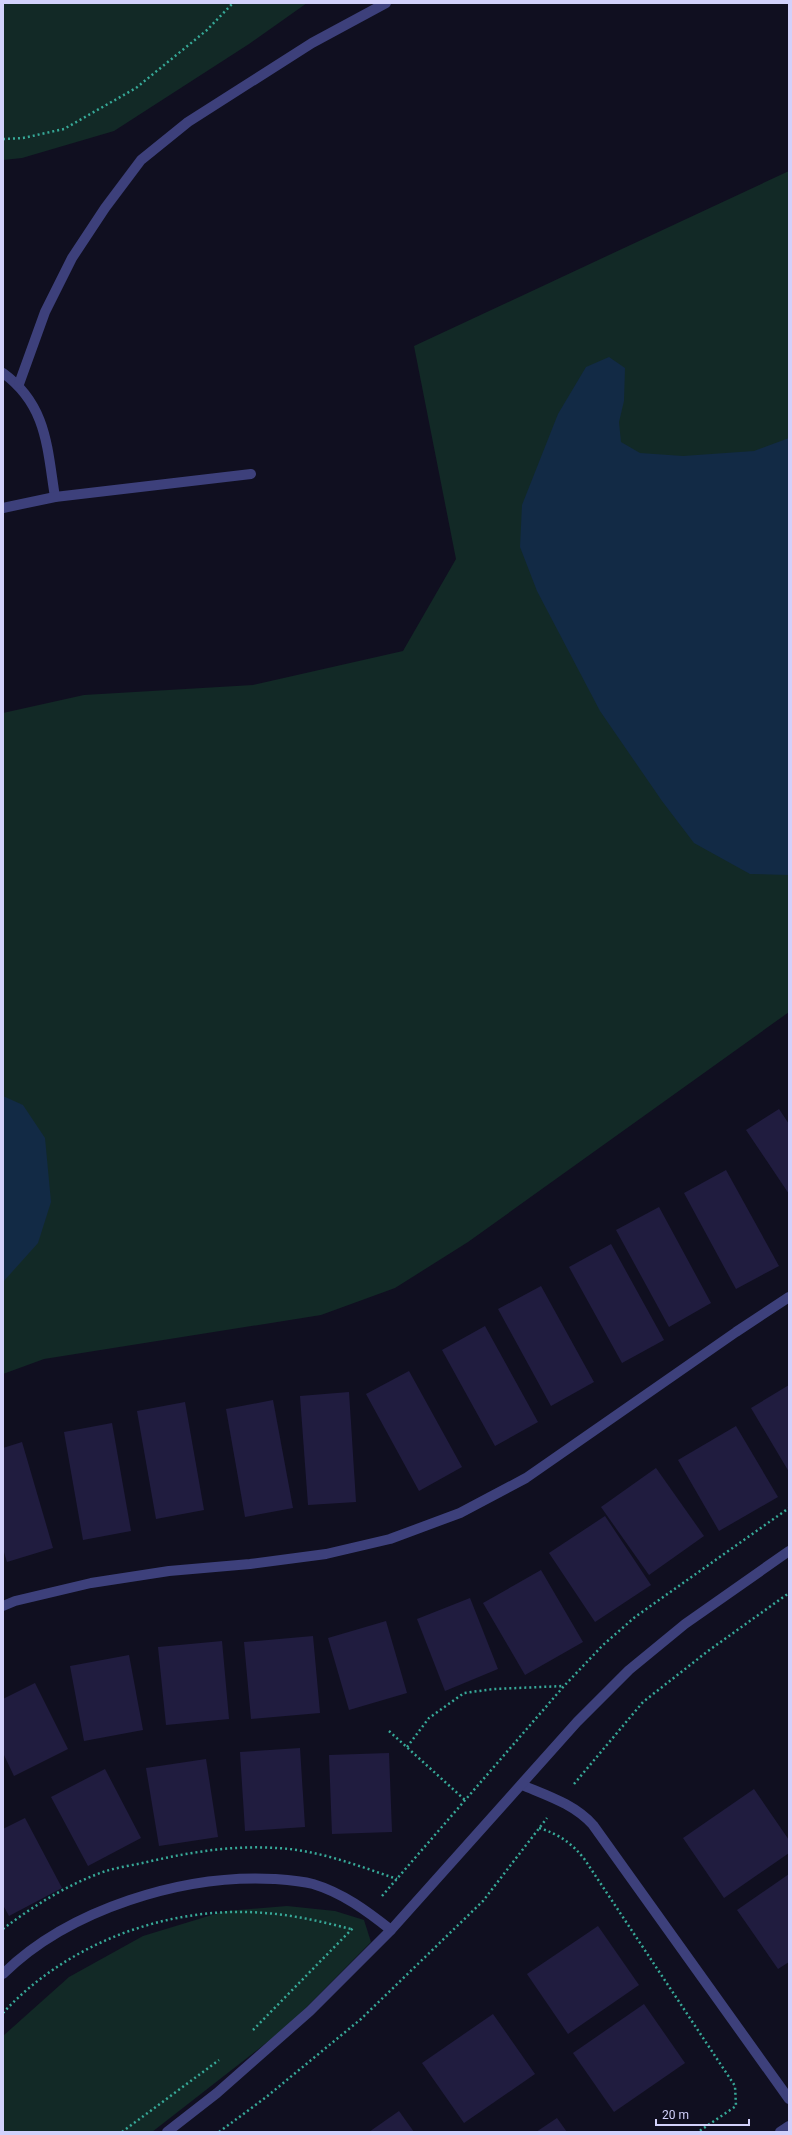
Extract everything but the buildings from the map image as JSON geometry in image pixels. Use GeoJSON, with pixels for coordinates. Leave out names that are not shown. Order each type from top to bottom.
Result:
{"type":"FeatureCollection","features":[{"type":"Feature","properties":{"kind":"street"},"geometry":{"type":"LineString","coordinates":[[18,384],[45,312],[72,258],[105,208],[141,160],[188,122],[312,43],[386,3]]}},
{"type":"Feature","properties":{"kind":"street"},"geometry":{"type":"LineString","coordinates":[[3,373],[18,384],[36,408],[45,435],[55,497]]}},
{"type":"Feature","properties":{"kind":"street"},"geometry":{"type":"LineString","coordinates":[[3,508],[55,497],[251,474]]}},
{"type":"Feature","properties":{"kind":"street"},"geometry":{"type":"LineString","coordinates":[[3,1606],[15,1601],[91,1583],[169,1571],[250,1564],[326,1554],[390,1539],[460,1512],[526,1478],[736,1332],[789,1297]]}},
{"type":"Feature","properties":{"kind":"street"},"geometry":{"type":"LineString","coordinates":[[167,2132],[217,2093],[310,2011],[391,1930],[577,1722],[628,1670],[685,1624],[789,1551]]}},
{"type":"Feature","properties":{"kind":"street"},"geometry":{"type":"LineString","coordinates":[[522,1785],[560,1801],[583,1815],[593,1825],[789,2099]]}},
{"type":"Feature","properties":{"kind":"street"},"geometry":{"type":"LineString","coordinates":[[3,1974],[45,1941],[87,1917],[132,1899],[205,1882],[245,1878],[312,1884],[342,1894],[391,1930]]}},
{"type":"Feature","properties":{"kind":"street"},"geometry":{"type":"LineString","coordinates":[[780,2132],[789,2126]]}},
{"type":"Feature","properties":{"kind":"path"},"geometry":{"type":"LineString","coordinates":[[3,139],[23,138],[64,129],[136,88],[207,30],[233,3]]}},
{"type":"Feature","properties":{"kind":"path"},"geometry":{"type":"LineString","coordinates":[[248,2035],[368,1912],[564,1686],[603,1645],[635,1617],[789,1508]]}},
{"type":"Feature","properties":{"kind":"path"},"geometry":{"type":"LineString","coordinates":[[219,2132],[265,2098],[366,2014],[483,1901],[560,1801],[644,1702],[708,1650],[789,1593]]}},
{"type":"Feature","properties":{"kind":"path"},"geometry":{"type":"LineString","coordinates":[[407,1747],[429,1718],[464,1693],[494,1689],[564,1686]]}},
{"type":"Feature","properties":{"kind":"path"},"geometry":{"type":"LineString","coordinates":[[389,1731],[465,1800]]}},
{"type":"Feature","properties":{"kind":"path"},"geometry":{"type":"LineString","coordinates":[[539,1828],[553,1832],[577,1849],[735,2086],[736,2106],[698,2132]]}},
{"type":"Feature","properties":{"kind":"path"},"geometry":{"type":"LineString","coordinates":[[3,2013],[27,1990],[51,1971],[78,1955],[134,1930],[165,1921],[197,1915],[229,1912],[264,1913],[298,1917],[352,1929]]}},
{"type":"Feature","properties":{"kind":"path"},"geometry":{"type":"LineString","coordinates":[[122,2132],[225,2056]]}},
{"type":"Feature","properties":{"kind":"green space"},"geometry":{"type":"Polygon","coordinates":[[[3,3],[307,3],[249,44],[114,131],[22,158],[3,160],[3,3]]]}},
{"type":"Feature","properties":{"kind":"green space"},"geometry":{"type":"Polygon","coordinates":[[[789,171],[789,1012],[468,1242],[395,1288],[321,1315],[44,1359],[3,1374],[3,713],[84,695],[253,685],[403,651],[456,559],[414,346],[789,171]]]}},
{"type":"Feature","properties":{"kind":"green space"},"geometry":{"type":"Polygon","coordinates":[[[287,1906],[335,1911],[364,1920],[371,1942],[288,2026],[152,2132],[3,2132],[3,2036],[69,1977],[143,1936],[225,1911],[287,1906]]]}},
{"type":"Feature","properties":{"kind":"water"},"geometry":{"type":"Polygon","coordinates":[[[609,357],[625,368],[624,401],[619,422],[621,442],[640,453],[683,456],[754,451],[789,438],[789,875],[750,874],[694,843],[662,801],[600,711],[537,591],[520,547],[522,505],[558,414],[586,367],[609,357]]]}},
{"type":"Feature","properties":{"kind":"water"},"geometry":{"type":"Polygon","coordinates":[[[3,1096],[23,1105],[45,1138],[51,1202],[38,1243],[3,1282],[3,1096]]]}}]}
